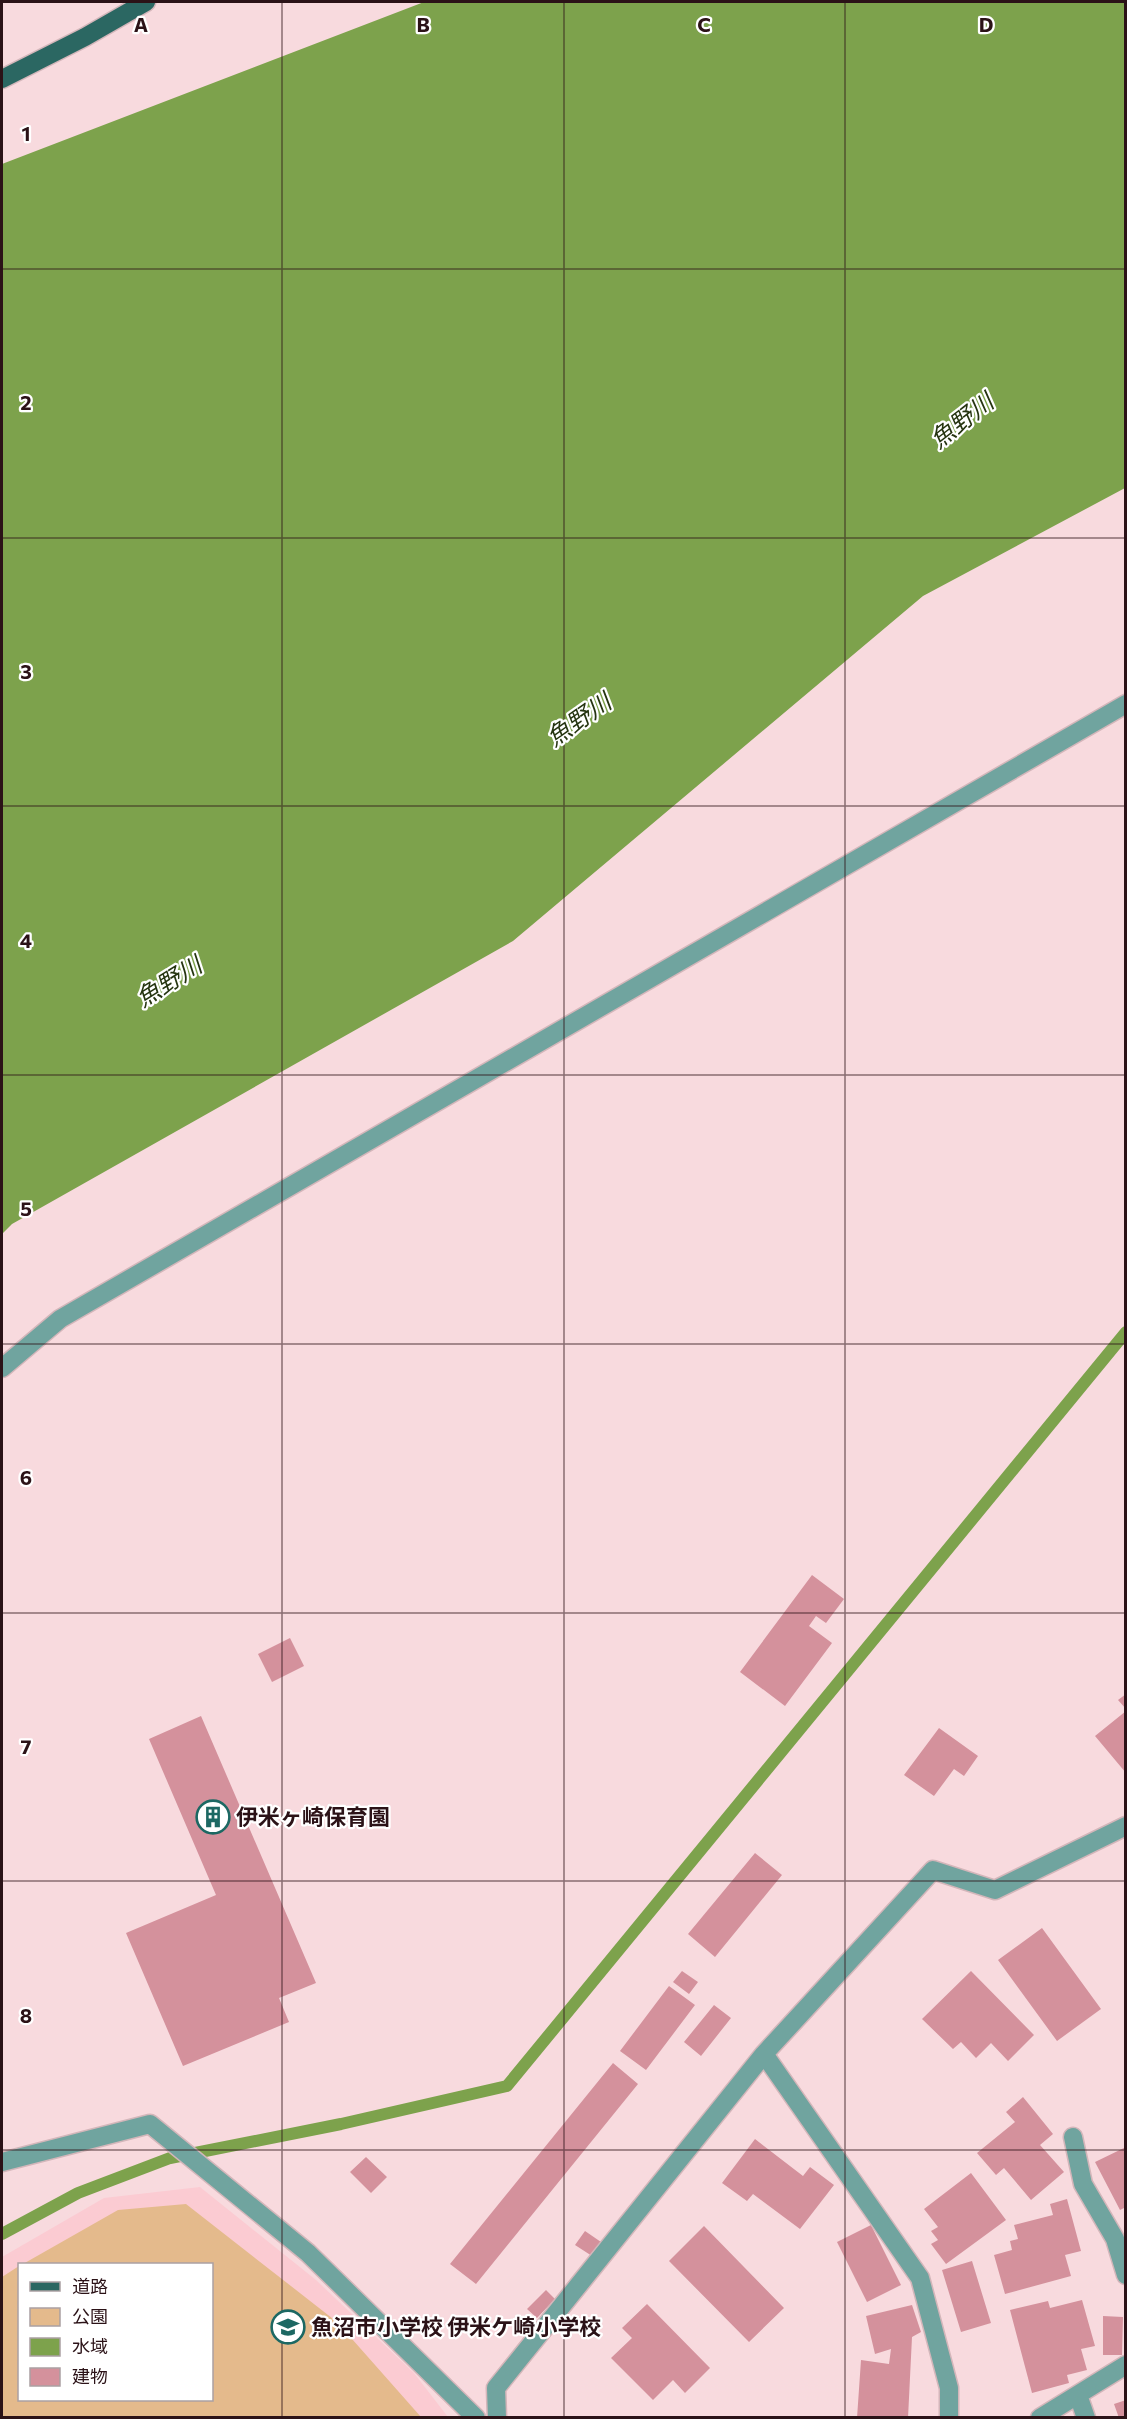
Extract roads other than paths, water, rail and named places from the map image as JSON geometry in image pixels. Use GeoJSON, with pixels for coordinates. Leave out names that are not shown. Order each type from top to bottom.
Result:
{"type":"FeatureCollection","features":[{"type":"Feature","properties":{"kind":"main road"},"geometry":{"type":"LineString","coordinates":[[2,79],[85,37],[146,2]]}},
{"type":"Feature","properties":{"kind":"street"},"geometry":{"type":"LineString","coordinates":[[2,1368],[60,1319],[1125,704]]}},
{"type":"Feature","properties":{"kind":"street"},"geometry":{"type":"LineString","coordinates":[[497,2418],[496,2388],[764,2054],[933,1870],[995,1890],[1125,1826]]}},
{"type":"Feature","properties":{"kind":"street"},"geometry":{"type":"LineString","coordinates":[[764,2054],[920,2278],[949,2388],[949,2418]]}},
{"type":"Feature","properties":{"kind":"street"},"geometry":{"type":"LineString","coordinates":[[2,2162],[150,2124],[308,2253],[476,2418]]}},
{"type":"Feature","properties":{"kind":"street"},"geometry":{"type":"LineString","coordinates":[[1073,2137],[1083,2184],[1114,2239],[1125,2275]]}},
{"type":"Feature","properties":{"kind":"street"},"geometry":{"type":"LineString","coordinates":[[1040,2418],[1125,2365]]}},
{"type":"Feature","properties":{"kind":"street"},"geometry":{"type":"LineString","coordinates":[[1078,2394],[1086,2418]]}},
{"type":"Feature","properties":{"kind":"water","name":"魚野川"},"geometry":{"type":"Polygon","coordinates":[[[424,2],[1125,2],[1125,488],[923,596],[513,941],[12,1224],[2,1234],[2,164],[424,2]]]}},
{"type":"Feature","properties":{"kind":"waterway"},"geometry":{"type":"LineString","coordinates":[[2,2234],[78,2193],[170,2158],[341,2124],[507,2086],[1126,1332]]}},
{"type":"Feature","properties":{"kind":"place","name":"伊米ヶ崎保育園"},"geometry":{"type":"Point","coordinates":[213,1817]}},
{"type":"Feature","properties":{"kind":"place","name":"魚沼市小学校 伊米ケ崎小学校"},"geometry":{"type":"Point","coordinates":[288,2327]}}]}
